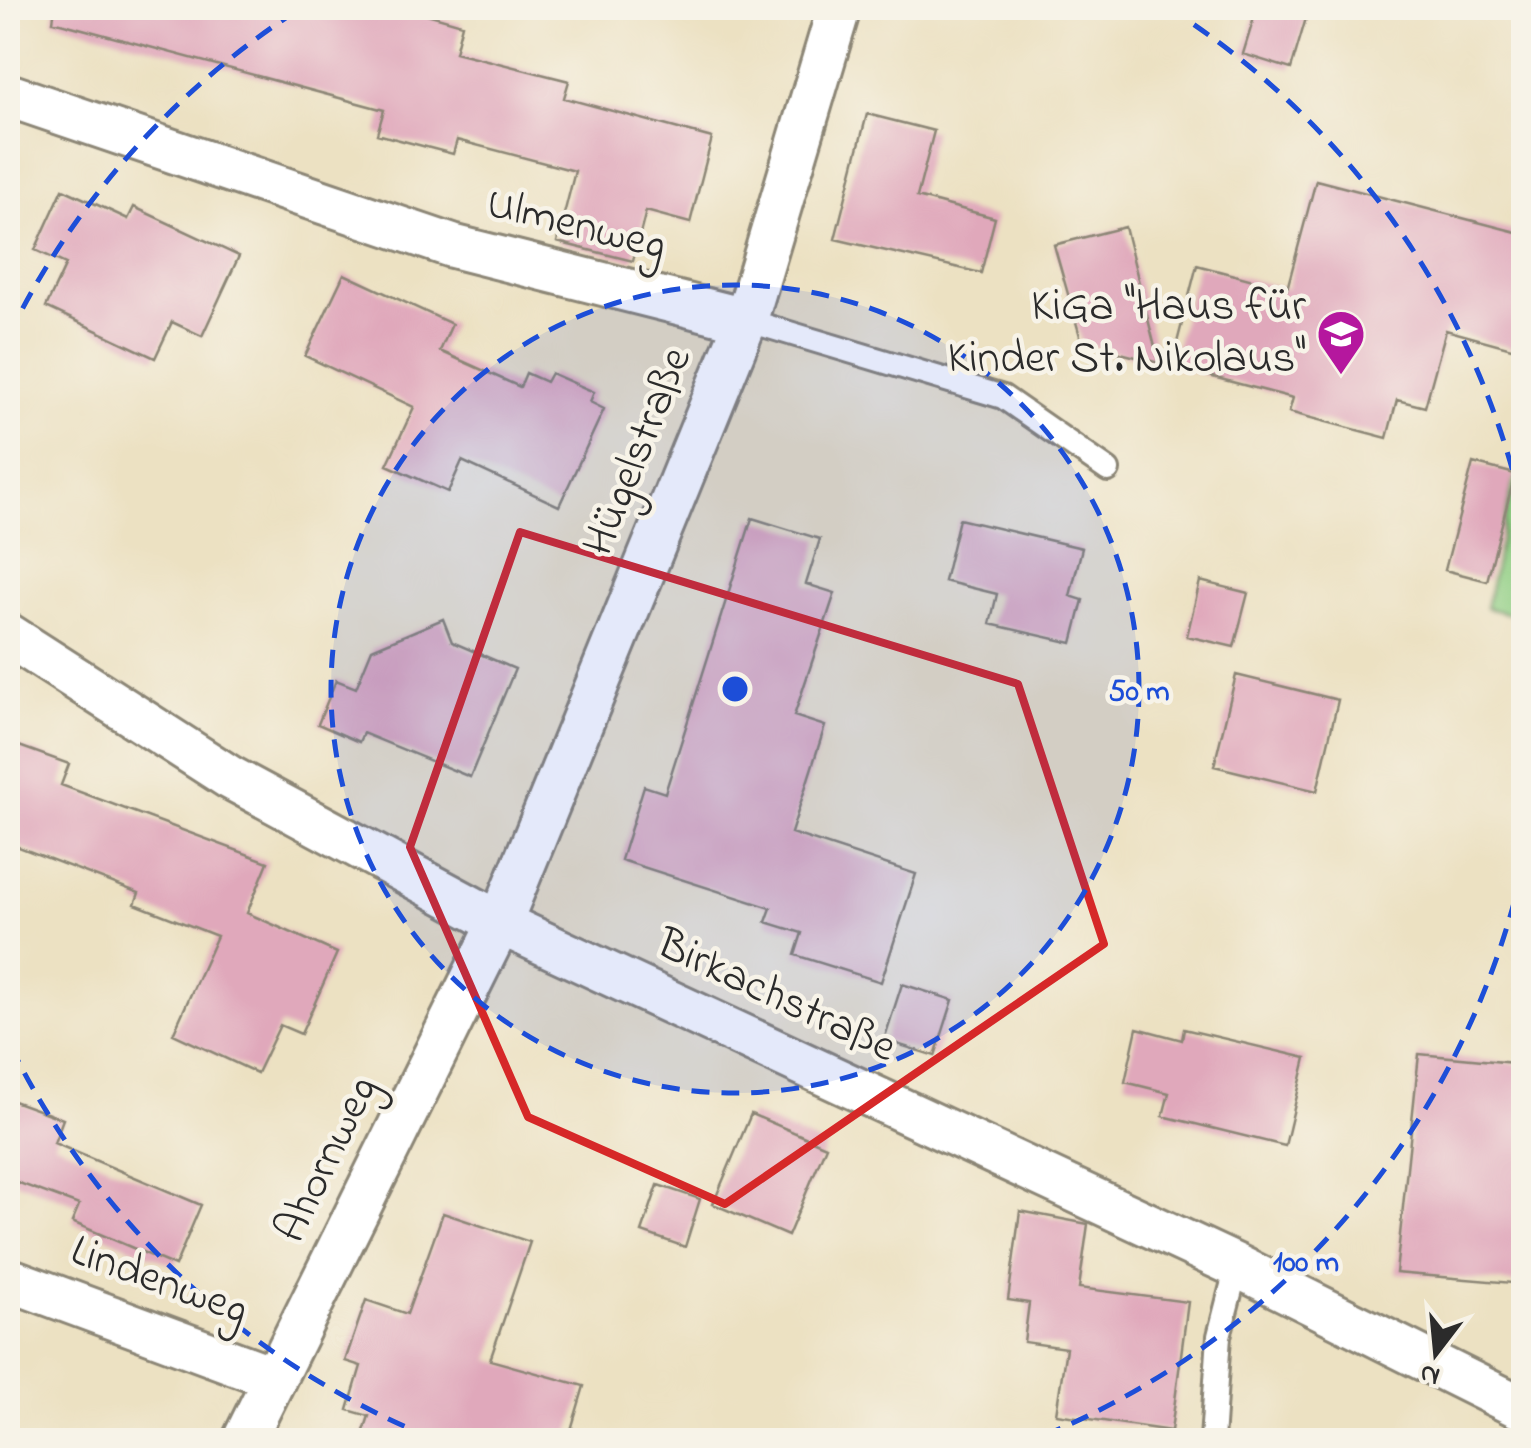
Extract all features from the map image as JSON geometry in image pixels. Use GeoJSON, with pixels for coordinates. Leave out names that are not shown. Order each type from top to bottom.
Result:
{"type":"FeatureCollection","features":[{"type":"Feature","properties":{"kind":"street","name":"Hügelstraße"},"geometry":{"type":"LineString","coordinates":[[500,923],[746,320],[839,8]]}},
{"type":"Feature","properties":{"kind":"street","name":"Ulmenweg"},"geometry":{"type":"LineString","coordinates":[[8,95],[452,246],[746,320]]}},
{"type":"Feature","properties":{"kind":"street","name":"Birkachstraße"},"geometry":{"type":"LineString","coordinates":[[8,635],[230,776],[500,923],[1237,1266],[1524,1409]]}},
{"type":"Feature","properties":{"kind":"street","name":"Ahornweg"},"geometry":{"type":"LineString","coordinates":[[244,1440],[500,923]]}},
{"type":"Feature","properties":{"kind":"street","name":"Lindenweg"},"geometry":{"type":"LineString","coordinates":[[8,1279],[275,1378]]}},
{"type":"Feature","properties":{"kind":"lane","name":"Ulmenweg"},"geometry":{"type":"LineString","coordinates":[[746,320],[1003,398],[1108,470]]}},
{"type":"Feature","properties":{"kind":"lane"},"geometry":{"type":"LineString","coordinates":[[1212,1440],[1219,1336],[1237,1266]]}},
{"type":"Feature","properties":{"kind":"highlighted area"},"geometry":{"type":"Polygon","coordinates":[[[520,532],[1018,684],[1104,944],[725,1204],[528,1117],[410,847],[520,532]]]}},
{"type":"Feature","properties":{"kind":"green space"},"geometry":{"type":"Polygon","coordinates":[[[1523,435],[1523,617],[1486,608],[1523,435]]]}},
{"type":"Feature","properties":{"kind":"building"},"geometry":{"type":"Polygon","coordinates":[[[55,8],[406,8],[462,24],[455,52],[569,81],[564,98],[712,138],[690,223],[646,211],[633,261],[557,242],[575,171],[457,140],[453,154],[377,134],[384,110],[53,21],[55,8]]]}},
{"type":"Feature","properties":{"kind":"building"},"geometry":{"type":"Polygon","coordinates":[[[1257,8],[1309,8],[1291,69],[1243,54],[1257,8]]]}},
{"type":"Feature","properties":{"kind":"building"},"geometry":{"type":"Polygon","coordinates":[[[867,114],[934,131],[917,197],[995,218],[981,273],[835,239],[867,114]]]}},
{"type":"Feature","properties":{"kind":"building"},"geometry":{"type":"Polygon","coordinates":[[[1316,180],[1524,234],[1524,318],[1515,349],[1446,330],[1425,407],[1397,400],[1387,438],[1289,412],[1293,398],[1171,366],[1197,265],[1287,289],[1316,180]]]}},
{"type":"Feature","properties":{"kind":"building"},"geometry":{"type":"Polygon","coordinates":[[[63,189],[128,219],[134,207],[239,256],[202,336],[172,322],[155,358],[46,307],[66,264],[35,250],[63,189]]]}},
{"type":"Feature","properties":{"kind":"building"},"geometry":{"type":"Polygon","coordinates":[[[1125,227],[1159,363],[1082,343],[1054,245],[1125,227]]]}},
{"type":"Feature","properties":{"kind":"building"},"geometry":{"type":"Polygon","coordinates":[[[344,274],[452,324],[440,351],[520,387],[526,373],[546,382],[551,373],[594,392],[590,402],[604,409],[559,506],[462,461],[448,492],[387,465],[414,407],[305,356],[344,274]]]}},
{"type":"Feature","properties":{"kind":"building"},"geometry":{"type":"Polygon","coordinates":[[[1473,463],[1515,474],[1487,581],[1445,570],[1473,463]]]}},
{"type":"Feature","properties":{"kind":"building"},"geometry":{"type":"Polygon","coordinates":[[[752,518],[820,539],[806,584],[835,593],[794,716],[825,726],[791,833],[916,874],[881,982],[795,955],[802,933],[766,922],[771,908],[621,860],[644,786],[665,793],[752,518]]]}},
{"type":"Feature","properties":{"kind":"building"},"geometry":{"type":"Polygon","coordinates":[[[959,519],[1082,548],[1070,596],[1083,600],[1072,643],[990,624],[997,594],[944,581],[959,519]]]}},
{"type":"Feature","properties":{"kind":"building"},"geometry":{"type":"Polygon","coordinates":[[[1200,581],[1248,593],[1234,647],[1187,636],[1200,581]]]}},
{"type":"Feature","properties":{"kind":"building"},"geometry":{"type":"Polygon","coordinates":[[[443,619],[452,642],[515,669],[470,777],[363,733],[359,742],[318,724],[336,680],[356,688],[372,649],[443,619]]]}},
{"type":"Feature","properties":{"kind":"building"},"geometry":{"type":"Polygon","coordinates":[[[1236,675],[1338,700],[1317,791],[1214,766],[1236,675]]]}},
{"type":"Feature","properties":{"kind":"building"},"geometry":{"type":"Polygon","coordinates":[[[8,742],[69,764],[61,785],[268,862],[247,913],[337,953],[301,1034],[280,1025],[257,1073],[173,1034],[217,936],[135,904],[139,893],[8,843],[8,742]]]}},
{"type":"Feature","properties":{"kind":"building"},"geometry":{"type":"Polygon","coordinates":[[[902,984],[953,1000],[935,1056],[884,1040],[902,984]]]}},
{"type":"Feature","properties":{"kind":"building"},"geometry":{"type":"Polygon","coordinates":[[[1137,1028],[1182,1040],[1184,1029],[1306,1058],[1285,1146],[1163,1116],[1169,1093],[1125,1082],[1137,1028]]]}},
{"type":"Feature","properties":{"kind":"building"},"geometry":{"type":"Polygon","coordinates":[[[1419,1054],[1524,1064],[1524,1284],[1396,1273],[1419,1054]]]}},
{"type":"Feature","properties":{"kind":"building"},"geometry":{"type":"Polygon","coordinates":[[[8,1099],[63,1119],[54,1143],[201,1205],[175,1266],[72,1222],[79,1205],[8,1179],[8,1099]]]}},
{"type":"Feature","properties":{"kind":"building"},"geometry":{"type":"Polygon","coordinates":[[[751,1114],[826,1146],[788,1236],[713,1204],[751,1114]]]}},
{"type":"Feature","properties":{"kind":"building"},"geometry":{"type":"Polygon","coordinates":[[[658,1185],[700,1199],[685,1247],[642,1232],[658,1185]]]}},
{"type":"Feature","properties":{"kind":"building"},"geometry":{"type":"Polygon","coordinates":[[[1020,1211],[1088,1224],[1079,1288],[1188,1302],[1171,1431],[1056,1414],[1066,1348],[1024,1342],[1029,1303],[1008,1300],[1020,1211]]]}},
{"type":"Feature","properties":{"kind":"building"},"geometry":{"type":"Polygon","coordinates":[[[443,1213],[530,1242],[490,1360],[584,1386],[568,1440],[361,1440],[369,1416],[348,1410],[361,1366],[345,1361],[366,1300],[407,1314],[443,1213]]]}},
{"type":"Feature","properties":{"kind":"place","name":"KiGa \"Haus für Kinder St. Nikolaus\""},"geometry":{"type":"Point","coordinates":[1341,376]}}]}
